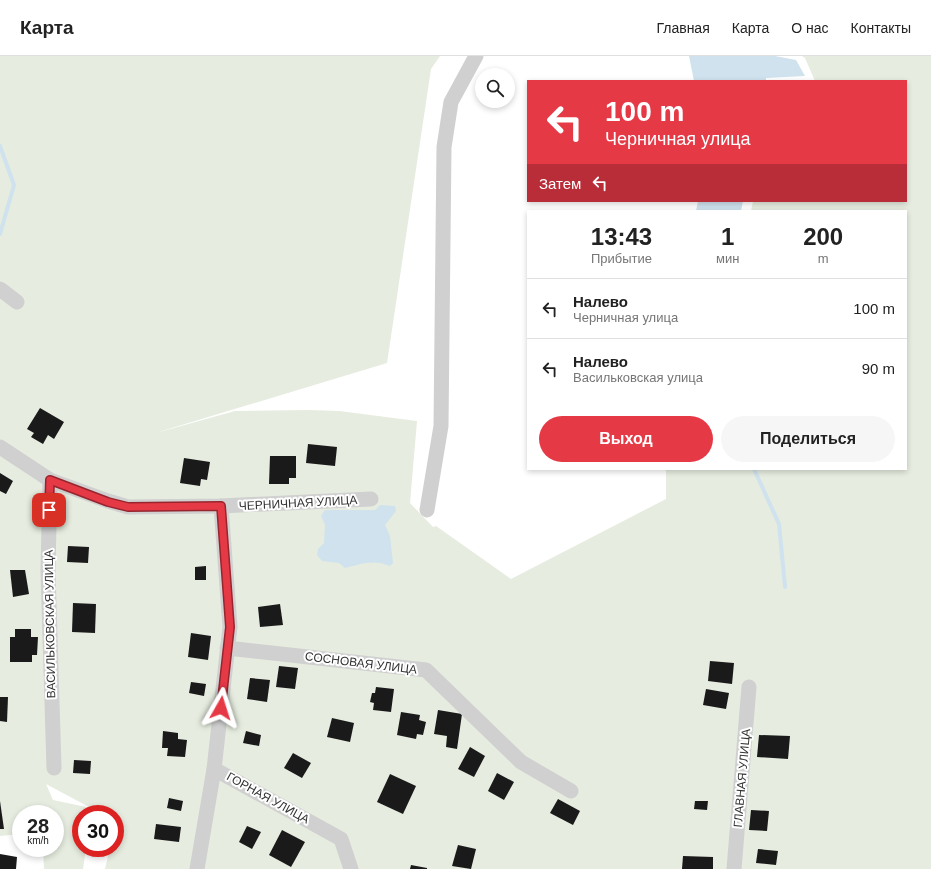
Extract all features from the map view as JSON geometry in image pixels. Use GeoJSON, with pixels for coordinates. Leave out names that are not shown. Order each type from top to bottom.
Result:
{"type":"FeatureCollection","features":[{"type":"Feature","properties":{"kind":"street"},"geometry":{"type":"LineString","coordinates":[[427,510],[441,426],[444,147],[451,102],[476,56]]}},
{"type":"Feature","properties":{"kind":"street"},"geometry":{"type":"LineString","coordinates":[[0,289],[17,302]]}},
{"type":"Feature","properties":{"kind":"street","name":"ЧЕРНИЧНАЯ УЛИЦА"},"geometry":{"type":"LineString","coordinates":[[0,447],[50,480],[108,502],[128,507],[221,506],[371,499]]}},
{"type":"Feature","properties":{"kind":"street","name":"ВАСИЛЬКОВСКАЯ УЛИЦА"},"geometry":{"type":"LineString","coordinates":[[50,480],[48,571],[54,768]]}},
{"type":"Feature","properties":{"kind":"street"},"geometry":{"type":"LineString","coordinates":[[214,768],[230,627],[221,506]]}},
{"type":"Feature","properties":{"kind":"street","name":"СОСНОВАЯ УЛИЦА"},"geometry":{"type":"LineString","coordinates":[[227,648],[426,670],[521,762],[571,791]]}},
{"type":"Feature","properties":{"kind":"street","name":"ГЛАВНАЯ УЛИЦА"},"geometry":{"type":"LineString","coordinates":[[734,869],[749,687]]}},
{"type":"Feature","properties":{"kind":"street","name":"ГОРНАЯ УЛИЦА"},"geometry":{"type":"LineString","coordinates":[[197,869],[214,768],[341,839],[351,869]]}},
{"type":"Feature","properties":{"kind":"shaded area"},"geometry":{"type":"Polygon","coordinates":[[[0,56],[440,56],[431,69],[387,363],[152,434],[235,411],[339,411],[417,421],[410,503],[433,527],[436,526],[511,579],[666,499],[666,470],[907,470],[907,210],[751,210],[753,202],[907,202],[907,80],[815,80],[805,58],[802,56],[931,56],[931,869],[105,869],[108,857],[124,857],[124,805],[85,805],[46,784],[53,800],[77,805],[72,805],[72,857],[85,857],[83,869],[44,869],[43,857],[64,857],[64,805],[12,805],[12,835],[0,836],[0,56]]]}},
{"type":"Feature","properties":{"kind":"water"},"geometry":{"type":"Polygon","coordinates":[[[689,56],[775,56],[796,60],[805,76],[766,78],[766,80],[694,80],[689,56]]]}},
{"type":"Feature","properties":{"kind":"water"},"geometry":{"type":"Polygon","coordinates":[[[698,202],[743,202],[741,210],[696,210],[698,202]]]}},
{"type":"Feature","properties":{"kind":"water"},"geometry":{"type":"Polygon","coordinates":[[[380,505],[395,506],[396,511],[385,525],[390,536],[393,563],[390,566],[373,563],[345,568],[339,563],[322,561],[317,555],[318,549],[324,543],[325,525],[321,516],[325,510],[375,510],[380,505]]]}},
{"type":"Feature","properties":{"kind":"building"},"geometry":{"type":"Polygon","coordinates":[[[40,408],[64,422],[54,439],[48,435],[43,444],[31,437],[34,433],[27,429],[40,408]]]}},
{"type":"Feature","properties":{"kind":"building"},"geometry":{"type":"Polygon","coordinates":[[[308,444],[337,447],[335,466],[306,463],[308,444]]]}},
{"type":"Feature","properties":{"kind":"building"},"geometry":{"type":"Polygon","coordinates":[[[270,456],[296,456],[296,478],[289,478],[289,484],[269,484],[270,456]]]}},
{"type":"Feature","properties":{"kind":"building"},"geometry":{"type":"Polygon","coordinates":[[[184,458],[210,462],[207,480],[201,479],[200,486],[180,483],[184,458]]]}},
{"type":"Feature","properties":{"kind":"building"},"geometry":{"type":"Polygon","coordinates":[[[0,473],[13,481],[6,494],[0,491],[0,473]]]}},
{"type":"Feature","properties":{"kind":"building"},"geometry":{"type":"Polygon","coordinates":[[[68,546],[89,547],[88,563],[67,562],[68,546]]]}},
{"type":"Feature","properties":{"kind":"building"},"geometry":{"type":"Polygon","coordinates":[[[206,566],[206,580],[195,580],[195,567],[206,566]]]}},
{"type":"Feature","properties":{"kind":"building"},"geometry":{"type":"Polygon","coordinates":[[[10,570],[25,570],[29,594],[13,597],[10,570]]]}},
{"type":"Feature","properties":{"kind":"building"},"geometry":{"type":"Polygon","coordinates":[[[73,603],[96,604],[95,633],[72,632],[73,603]]]}},
{"type":"Feature","properties":{"kind":"building"},"geometry":{"type":"Polygon","coordinates":[[[280,604],[283,625],[260,627],[258,607],[280,604]]]}},
{"type":"Feature","properties":{"kind":"building"},"geometry":{"type":"Polygon","coordinates":[[[15,629],[31,629],[31,637],[38,637],[37,655],[32,655],[32,662],[10,662],[10,637],[15,637],[15,629]]]}},
{"type":"Feature","properties":{"kind":"building"},"geometry":{"type":"Polygon","coordinates":[[[191,633],[211,636],[208,660],[188,657],[191,633]]]}},
{"type":"Feature","properties":{"kind":"building"},"geometry":{"type":"Polygon","coordinates":[[[710,661],[734,663],[732,684],[708,681],[710,661]]]}},
{"type":"Feature","properties":{"kind":"building"},"geometry":{"type":"Polygon","coordinates":[[[279,666],[298,668],[295,689],[276,687],[279,666]]]}},
{"type":"Feature","properties":{"kind":"building"},"geometry":{"type":"Polygon","coordinates":[[[250,678],[270,680],[267,702],[247,699],[250,678]]]}},
{"type":"Feature","properties":{"kind":"building"},"geometry":{"type":"Polygon","coordinates":[[[191,682],[206,684],[204,696],[189,693],[191,682]]]}},
{"type":"Feature","properties":{"kind":"building"},"geometry":{"type":"Polygon","coordinates":[[[376,687],[394,689],[391,712],[373,710],[374,703],[370,702],[372,693],[375,693],[376,687]]]}},
{"type":"Feature","properties":{"kind":"building"},"geometry":{"type":"Polygon","coordinates":[[[706,689],[729,693],[726,709],[703,705],[706,689]]]}},
{"type":"Feature","properties":{"kind":"building"},"geometry":{"type":"Polygon","coordinates":[[[0,697],[8,697],[7,722],[0,721],[0,697]]]}},
{"type":"Feature","properties":{"kind":"building"},"geometry":{"type":"Polygon","coordinates":[[[438,710],[462,714],[457,749],[446,747],[447,736],[434,734],[438,710]]]}},
{"type":"Feature","properties":{"kind":"building"},"geometry":{"type":"Polygon","coordinates":[[[401,712],[420,715],[419,720],[426,722],[423,735],[417,734],[416,739],[397,735],[401,712]]]}},
{"type":"Feature","properties":{"kind":"building"},"geometry":{"type":"Polygon","coordinates":[[[332,718],[354,723],[350,742],[327,737],[332,718]]]}},
{"type":"Feature","properties":{"kind":"building"},"geometry":{"type":"Polygon","coordinates":[[[163,731],[178,733],[178,739],[187,740],[185,757],[167,756],[168,748],[162,748],[163,731]]]}},
{"type":"Feature","properties":{"kind":"building"},"geometry":{"type":"Polygon","coordinates":[[[246,731],[261,735],[259,746],[243,743],[246,731]]]}},
{"type":"Feature","properties":{"kind":"building"},"geometry":{"type":"Polygon","coordinates":[[[759,735],[790,736],[788,759],[757,757],[759,735]]]}},
{"type":"Feature","properties":{"kind":"building"},"geometry":{"type":"Polygon","coordinates":[[[470,747],[485,756],[474,777],[458,769],[470,747]]]}},
{"type":"Feature","properties":{"kind":"building"},"geometry":{"type":"Polygon","coordinates":[[[293,753],[311,763],[302,778],[284,768],[293,753]]]}},
{"type":"Feature","properties":{"kind":"building"},"geometry":{"type":"Polygon","coordinates":[[[74,760],[91,761],[90,774],[73,773],[74,760]]]}},
{"type":"Feature","properties":{"kind":"building"},"geometry":{"type":"Polygon","coordinates":[[[497,773],[514,782],[504,800],[488,791],[497,773]]]}},
{"type":"Feature","properties":{"kind":"building"},"geometry":{"type":"Polygon","coordinates":[[[390,774],[416,786],[403,814],[377,802],[390,774]]]}},
{"type":"Feature","properties":{"kind":"building"},"geometry":{"type":"Polygon","coordinates":[[[169,798],[183,801],[181,811],[167,808],[169,798]]]}},
{"type":"Feature","properties":{"kind":"building"},"geometry":{"type":"Polygon","coordinates":[[[558,799],[580,811],[573,825],[550,813],[558,799]]]}},
{"type":"Feature","properties":{"kind":"building"},"geometry":{"type":"Polygon","coordinates":[[[0,801],[4,829],[0,829],[0,801]]]}},
{"type":"Feature","properties":{"kind":"building"},"geometry":{"type":"Polygon","coordinates":[[[695,801],[708,801],[707,810],[694,809],[695,801]]]}},
{"type":"Feature","properties":{"kind":"building"},"geometry":{"type":"Polygon","coordinates":[[[751,810],[769,811],[767,831],[749,830],[751,810]]]}},
{"type":"Feature","properties":{"kind":"building"},"geometry":{"type":"Polygon","coordinates":[[[156,824],[181,827],[179,842],[154,839],[156,824]]]}},
{"type":"Feature","properties":{"kind":"building"},"geometry":{"type":"Polygon","coordinates":[[[247,826],[261,832],[252,849],[239,842],[247,826]]]}},
{"type":"Feature","properties":{"kind":"building"},"geometry":{"type":"Polygon","coordinates":[[[282,830],[305,842],[291,867],[269,855],[282,830]]]}},
{"type":"Feature","properties":{"kind":"building"},"geometry":{"type":"Polygon","coordinates":[[[458,845],[476,849],[471,869],[452,866],[458,845]]]}},
{"type":"Feature","properties":{"kind":"building"},"geometry":{"type":"Polygon","coordinates":[[[758,849],[778,851],[776,865],[756,863],[758,849]]]}},
{"type":"Feature","properties":{"kind":"building"},"geometry":{"type":"Polygon","coordinates":[[[0,854],[17,857],[16,869],[0,869],[0,854]]]}},
{"type":"Feature","properties":{"kind":"building"},"geometry":{"type":"Polygon","coordinates":[[[683,856],[713,857],[713,869],[682,869],[683,856]]]}},
{"type":"Feature","properties":{"kind":"building"},"geometry":{"type":"Polygon","coordinates":[[[411,865],[427,868],[427,869],[410,869],[411,865]]]}},
{"type":"Feature","properties":{"kind":"waterway"},"geometry":{"type":"LineString","coordinates":[[0,146],[14,185],[0,234]]}},
{"type":"Feature","properties":{"kind":"waterway"},"geometry":{"type":"LineString","coordinates":[[754,470],[779,524],[785,587]]}},
{"type":"Feature","properties":{"kind":"route"},"geometry":{"type":"LineString","coordinates":[[49,510],[50,480],[108,502],[128,507],[221,506],[230,627],[221,708]]}}]}
